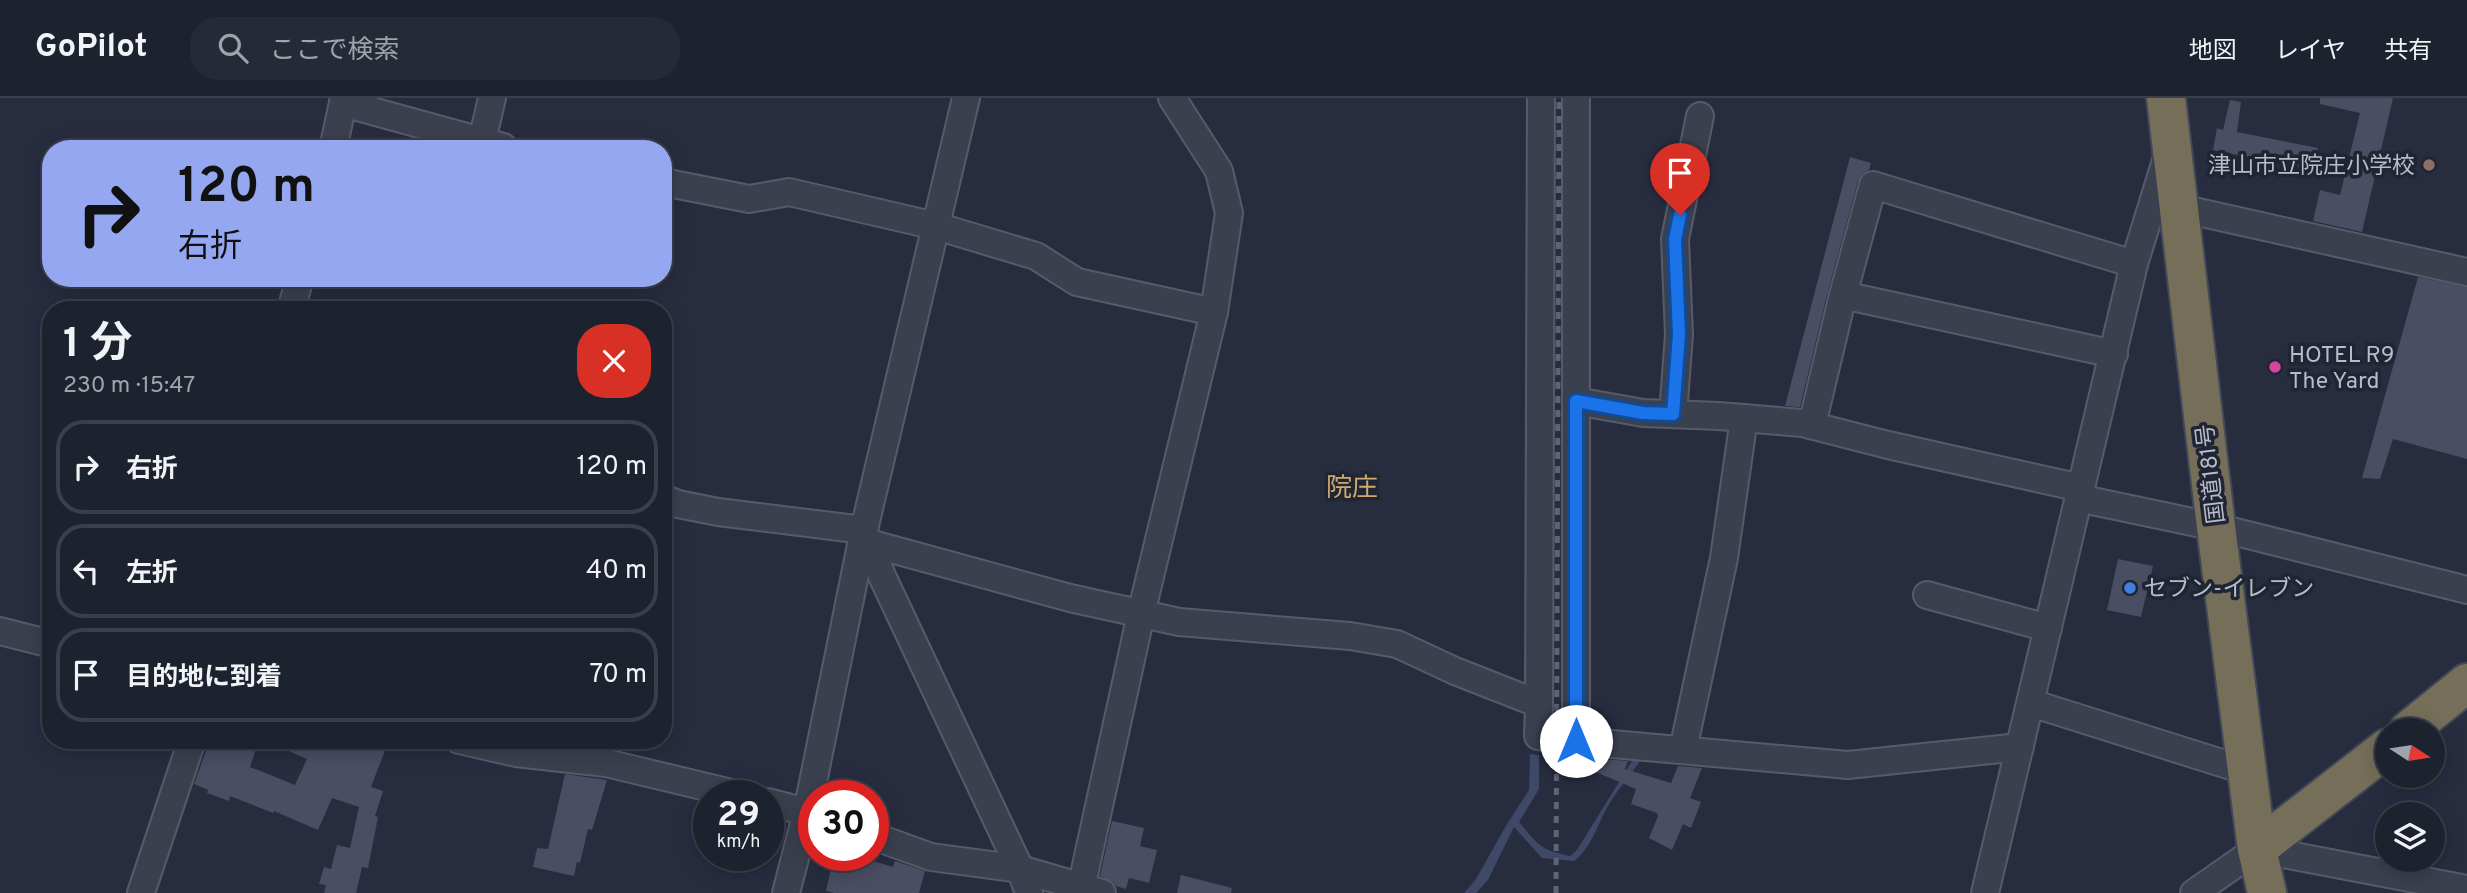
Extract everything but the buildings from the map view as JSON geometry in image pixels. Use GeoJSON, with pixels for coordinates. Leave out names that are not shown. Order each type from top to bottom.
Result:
{"type":"FeatureCollection","features":[{"type":"Feature","properties":{"kind":"highway","name":"国道181号"},"geometry":{"type":"LineString","coordinates":[[2167,100],[2216,527],[2257,849]]}},
{"type":"Feature","properties":{"kind":"highway"},"geometry":{"type":"LineString","coordinates":[[2424,718],[2467,683]]}},
{"type":"Feature","properties":{"kind":"highway"},"geometry":{"type":"LineString","coordinates":[[2445,732],[2467,716]]}},
{"type":"Feature","properties":{"kind":"highway"},"geometry":{"type":"LineString","coordinates":[[2257,849],[2375,757]]}},
{"type":"Feature","properties":{"kind":"highway"},"geometry":{"type":"LineString","coordinates":[[2257,849],[2375,784]]}},
{"type":"Feature","properties":{"kind":"highway"},"geometry":{"type":"LineString","coordinates":[[2256,893],[2257,849]]}},
{"type":"Feature","properties":{"kind":"highway"},"geometry":{"type":"LineString","coordinates":[[2257,849],[2267,893]]}},
{"type":"Feature","properties":{"kind":"street"},"geometry":{"type":"LineString","coordinates":[[492,98],[499,140]]}},
{"type":"Feature","properties":{"kind":"street"},"geometry":{"type":"LineString","coordinates":[[817,780],[866,537],[966,98]]}},
{"type":"Feature","properties":{"kind":"street"},"geometry":{"type":"LineString","coordinates":[[889,842],[931,857],[1025,881],[1088,891],[1141,614],[1214,312],[1228,213],[1219,171],[1172,98]]}},
{"type":"Feature","properties":{"kind":"street"},"geometry":{"type":"LineString","coordinates":[[1541,98],[1538,736],[1848,765],[2020,747]]}},
{"type":"Feature","properties":{"kind":"street"},"geometry":{"type":"LineString","coordinates":[[1576,98],[1576,741]]}},
{"type":"Feature","properties":{"kind":"street"},"geometry":{"type":"LineString","coordinates":[[335,140],[344,101],[479,140]]}},
{"type":"Feature","properties":{"kind":"street"},"geometry":{"type":"LineString","coordinates":[[1673,414],[1679,335],[1675,239],[1700,116]]}},
{"type":"Feature","properties":{"kind":"street"},"geometry":{"type":"LineString","coordinates":[[1985,893],[2134,264],[2171,146]]}},
{"type":"Feature","properties":{"kind":"street"},"geometry":{"type":"LineString","coordinates":[[672,184],[749,199],[789,192],[936,226],[1036,256],[1077,282],[1214,312]]}},
{"type":"Feature","properties":{"kind":"street"},"geometry":{"type":"LineString","coordinates":[[1812,425],[1873,185],[2134,264]]}},
{"type":"Feature","properties":{"kind":"street"},"geometry":{"type":"LineString","coordinates":[[2180,208],[2467,272]]}},
{"type":"Feature","properties":{"kind":"street"},"geometry":{"type":"LineString","coordinates":[[1843,295],[2114,354]]}},
{"type":"Feature","properties":{"kind":"street"},"geometry":{"type":"LineString","coordinates":[[1576,401],[1643,413],[1745,418],[1812,425],[2467,590]]}},
{"type":"Feature","properties":{"kind":"street"},"geometry":{"type":"LineString","coordinates":[[1683,750],[1724,558],[1745,418]]}},
{"type":"Feature","properties":{"kind":"street"},"geometry":{"type":"LineString","coordinates":[[672,502],[866,537],[1070,598],[1180,622],[1350,636],[1397,644],[1455,671],[1539,704]]}},
{"type":"Feature","properties":{"kind":"street"},"geometry":{"type":"LineString","coordinates":[[866,537],[1025,881]]}},
{"type":"Feature","properties":{"kind":"street"},"geometry":{"type":"LineString","coordinates":[[1927,595],[2048,628]]}},
{"type":"Feature","properties":{"kind":"street"},"geometry":{"type":"LineString","coordinates":[[0,631],[42,642]]}},
{"type":"Feature","properties":{"kind":"street"},"geometry":{"type":"LineString","coordinates":[[2031,703],[2247,771]]}},
{"type":"Feature","properties":{"kind":"street"},"geometry":{"type":"LineString","coordinates":[[141,893],[189,749]]}},
{"type":"Feature","properties":{"kind":"street"},"geometry":{"type":"LineString","coordinates":[[498,749],[606,763],[693,784]]}},
{"type":"Feature","properties":{"kind":"street"},"geometry":{"type":"LineString","coordinates":[[2194,893],[2257,849],[2467,888]]}},
{"type":"Feature","properties":{"kind":"street"},"geometry":{"type":"LineString","coordinates":[[786,893],[798,853]]}},
{"type":"Feature","properties":{"kind":"water"},"geometry":{"type":"Polygon","coordinates":[[[1530,754],[1539,755],[1539,789],[1519,822],[1540,845],[1570,856],[1577,850],[1635,756],[1640,761],[1606,809],[1586,849],[1574,861],[1542,858],[1514,827],[1488,880],[1476,893],[1464,893],[1476,879],[1529,790],[1530,754]]]}},
{"type":"Feature","properties":{"kind":"railway"},"geometry":{"type":"LineString","coordinates":[[1556,893],[1559,98]]}},
{"type":"Feature","properties":{"kind":"place","name":"津山市立院庄小学校"},"geometry":{"type":"Point","coordinates":[2429,165]}},
{"type":"Feature","properties":{"kind":"place","name":"HOTEL R9 The Yard"},"geometry":{"type":"Point","coordinates":[2275,367]}},
{"type":"Feature","properties":{"kind":"place","name":"セブン-イレブン"},"geometry":{"type":"Point","coordinates":[2130,588]}},
{"type":"Feature","properties":{"kind":"district","name":"院庄"},"geometry":{"type":"Point","coordinates":[1352,487]}},
{"type":"Feature","properties":{"kind":"route"},"geometry":{"type":"LineString","coordinates":[[1576,741],[1576,401],[1643,413],[1673,414],[1679,335],[1675,239],[1680,215]]}}]}
